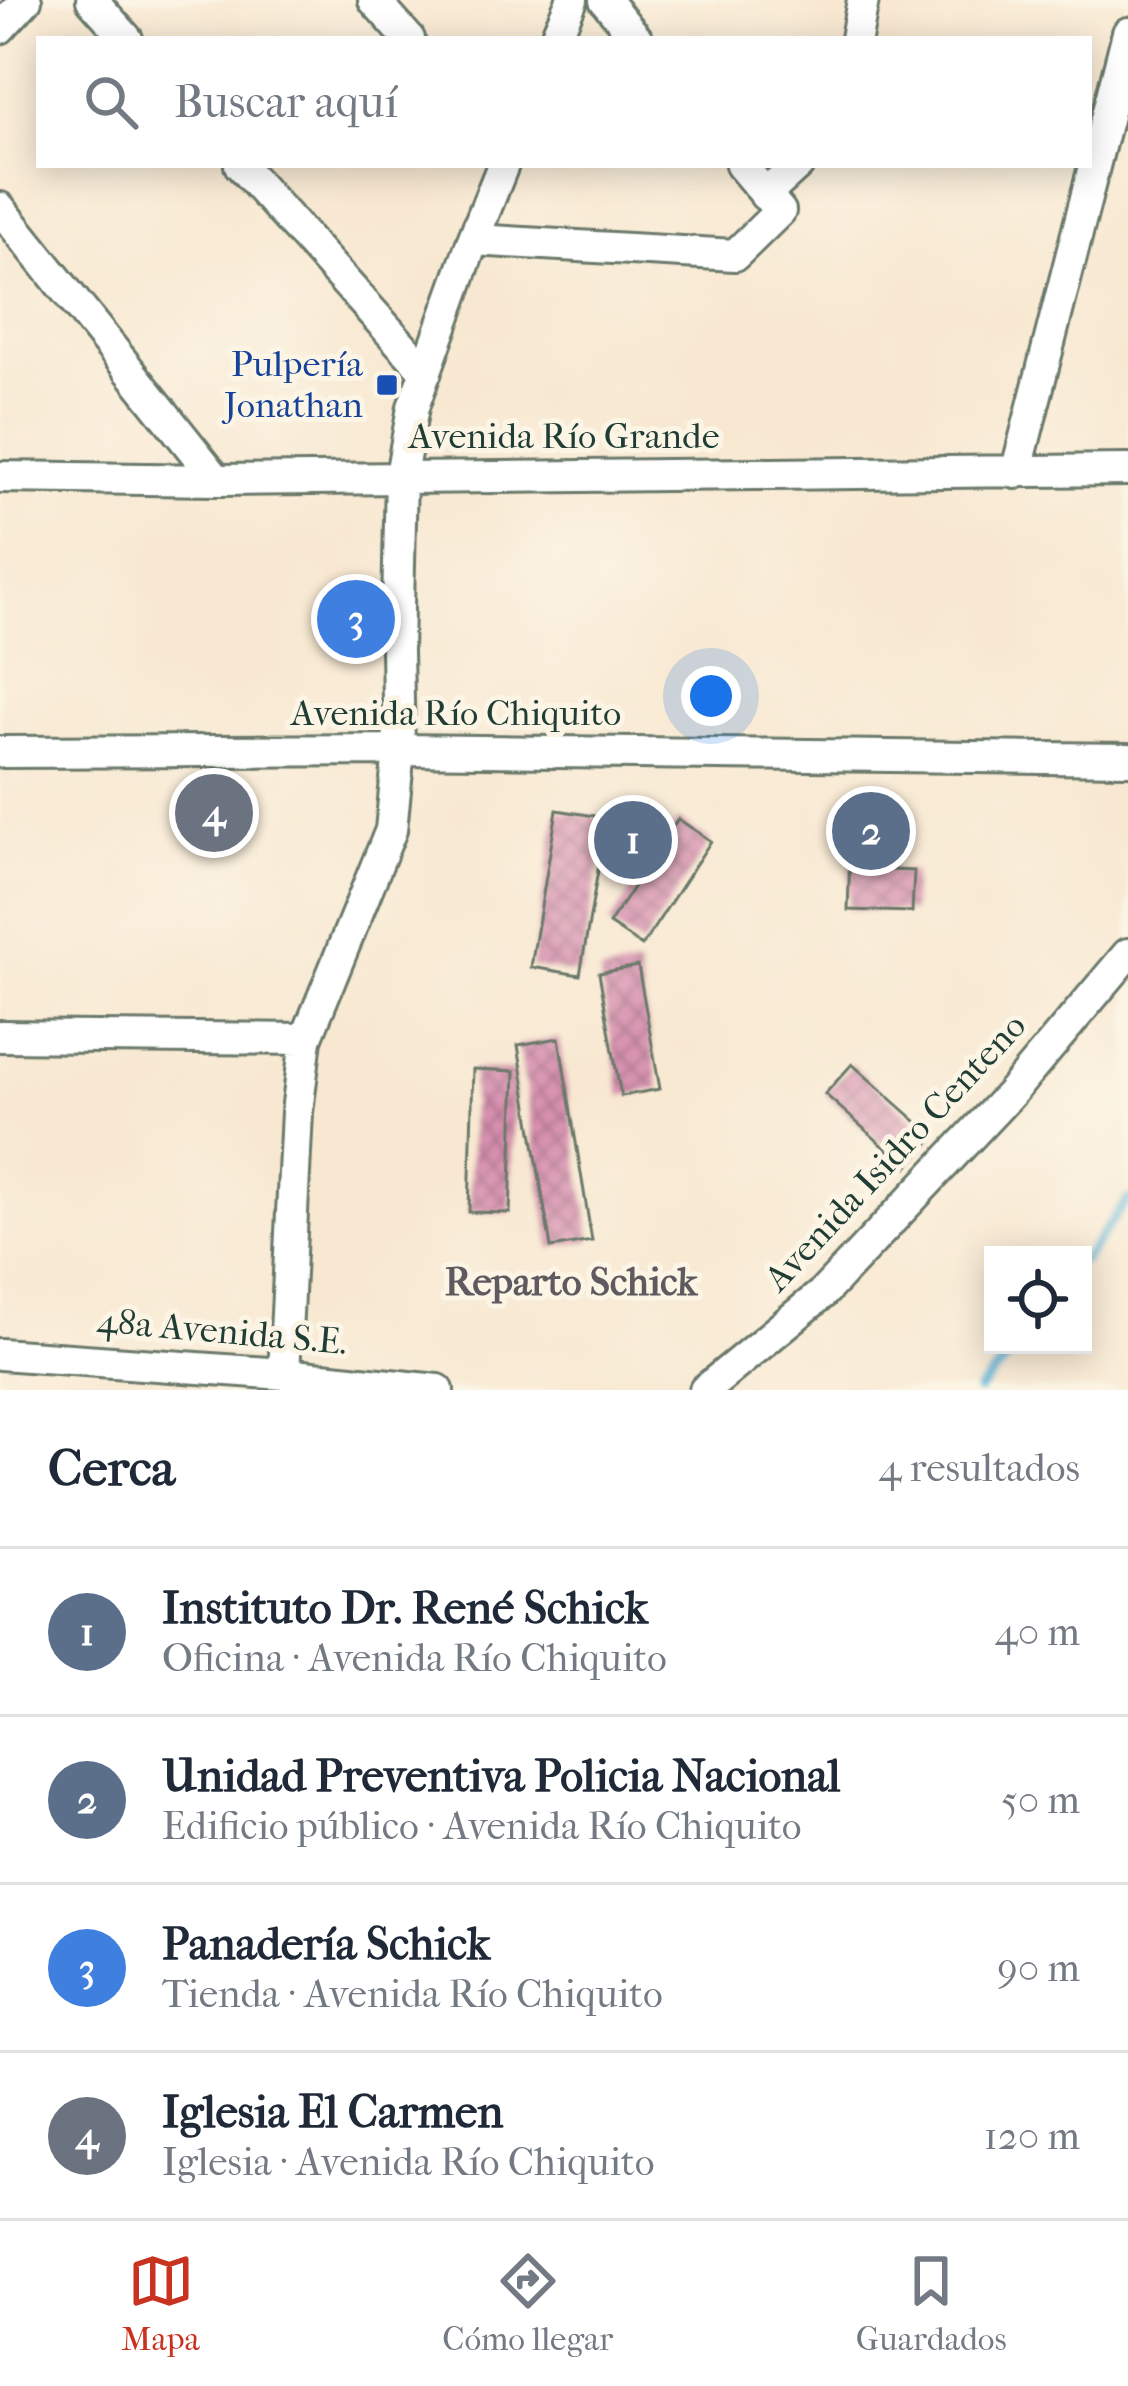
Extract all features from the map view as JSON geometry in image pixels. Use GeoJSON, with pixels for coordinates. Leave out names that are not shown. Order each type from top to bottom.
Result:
{"type":"FeatureCollection","features":[{"type":"Feature","properties":{"kind":"street"},"geometry":{"type":"LineString","coordinates":[[0,28],[26,0]]}},
{"type":"Feature","properties":{"kind":"street"},"geometry":{"type":"LineString","coordinates":[[92,0],[124,36]]}},
{"type":"Feature","properties":{"kind":"street"},"geometry":{"type":"LineString","coordinates":[[374,0],[407,36]]}},
{"type":"Feature","properties":{"kind":"street"},"geometry":{"type":"LineString","coordinates":[[556,36],[572,0]]}},
{"type":"Feature","properties":{"kind":"street"},"geometry":{"type":"LineString","coordinates":[[605,0],[635,36]]}},
{"type":"Feature","properties":{"kind":"street"},"geometry":{"type":"LineString","coordinates":[[857,36],[863,0]]}},
{"type":"Feature","properties":{"kind":"street"},"geometry":{"type":"LineString","coordinates":[[1016,472],[1128,33]]}},
{"type":"Feature","properties":{"kind":"street"},"geometry":{"type":"LineString","coordinates":[[243,168],[425,372]]}},
{"type":"Feature","properties":{"kind":"street"},"geometry":{"type":"LineString","coordinates":[[284,1374],[297,1112],[306,1039],[391,830],[399,750],[401,476],[413,407],[502,168]]}},
{"type":"Feature","properties":{"kind":"street"},"geometry":{"type":"LineString","coordinates":[[473,240],[735,254],[780,211],[743,168]]}},
{"type":"Feature","properties":{"kind":"street"},"geometry":{"type":"LineString","coordinates":[[765,195],[795,168]]}},
{"type":"Feature","properties":{"kind":"street"},"geometry":{"type":"LineString","coordinates":[[0,208],[217,480]]}},
{"type":"Feature","properties":{"kind":"street","name":"Avenida Río Grande"},"geometry":{"type":"LineString","coordinates":[[0,477],[217,480],[1128,470]]}},
{"type":"Feature","properties":{"kind":"street","name":"Avenida Río Chiquito"},"geometry":{"type":"LineString","coordinates":[[0,752],[399,750],[1128,759]]}},
{"type":"Feature","properties":{"kind":"street","name":"Avenida Isidro Centeno"},"geometry":{"type":"LineString","coordinates":[[705,1390],[823,1293],[1010,1094],[1128,955]]}},
{"type":"Feature","properties":{"kind":"street"},"geometry":{"type":"LineString","coordinates":[[0,1036],[306,1039]]}},
{"type":"Feature","properties":{"kind":"street","name":"48a Avenida S.E."},"geometry":{"type":"LineString","coordinates":[[0,1354],[438,1390]]}},
{"type":"Feature","properties":{"kind":"building"},"geometry":{"type":"Polygon","coordinates":[[[852,803],[895,805],[893,870],[914,871],[912,912],[848,910],[852,803]]]}},
{"type":"Feature","properties":{"kind":"building"},"geometry":{"type":"Polygon","coordinates":[[[557,810],[607,818],[580,975],[531,967],[557,810]]]}},
{"type":"Feature","properties":{"kind":"building"},"geometry":{"type":"Polygon","coordinates":[[[678,819],[711,841],[642,946],[609,924],[678,819]]]}},
{"type":"Feature","properties":{"kind":"building"},"geometry":{"type":"Polygon","coordinates":[[[638,966],[660,1089],[621,1096],[599,973],[638,966]]]}},
{"type":"Feature","properties":{"kind":"building"},"geometry":{"type":"Polygon","coordinates":[[[559,1038],[592,1241],[551,1248],[518,1045],[559,1038]]]}},
{"type":"Feature","properties":{"kind":"building"},"geometry":{"type":"Polygon","coordinates":[[[852,1064],[934,1137],[907,1167],[825,1094],[852,1064]]]}},
{"type":"Feature","properties":{"kind":"building"},"geometry":{"type":"Polygon","coordinates":[[[473,1069],[515,1071],[510,1213],[469,1212],[473,1069]]]}},
{"type":"Feature","properties":{"kind":"waterway"},"geometry":{"type":"LineString","coordinates":[[1092,1249],[1128,1199]]}},
{"type":"Feature","properties":{"kind":"waterway"},"geometry":{"type":"LineString","coordinates":[[978,1390],[1012,1354]]}},
{"type":"Feature","properties":{"kind":"place","name":"Pulpería Jonathan"},"geometry":{"type":"Point","coordinates":[387,385]}},
{"type":"Feature","properties":{"kind":"place","name":"Panadería Schick"},"geometry":{"type":"Point","coordinates":[356,619]}},
{"type":"Feature","properties":{"kind":"place","name":"Iglesia El Carmen"},"geometry":{"type":"Point","coordinates":[214,813]}},
{"type":"Feature","properties":{"kind":"place","name":"Unidad Preventiva Policia Nacional"},"geometry":{"type":"Point","coordinates":[871,831]}},
{"type":"Feature","properties":{"kind":"place","name":"Instituto Dr. René Schick"},"geometry":{"type":"Point","coordinates":[633,840]}},
{"type":"Feature","properties":{"kind":"district","name":"Reparto Schick"},"geometry":{"type":"Point","coordinates":[571,1282]}}]}
